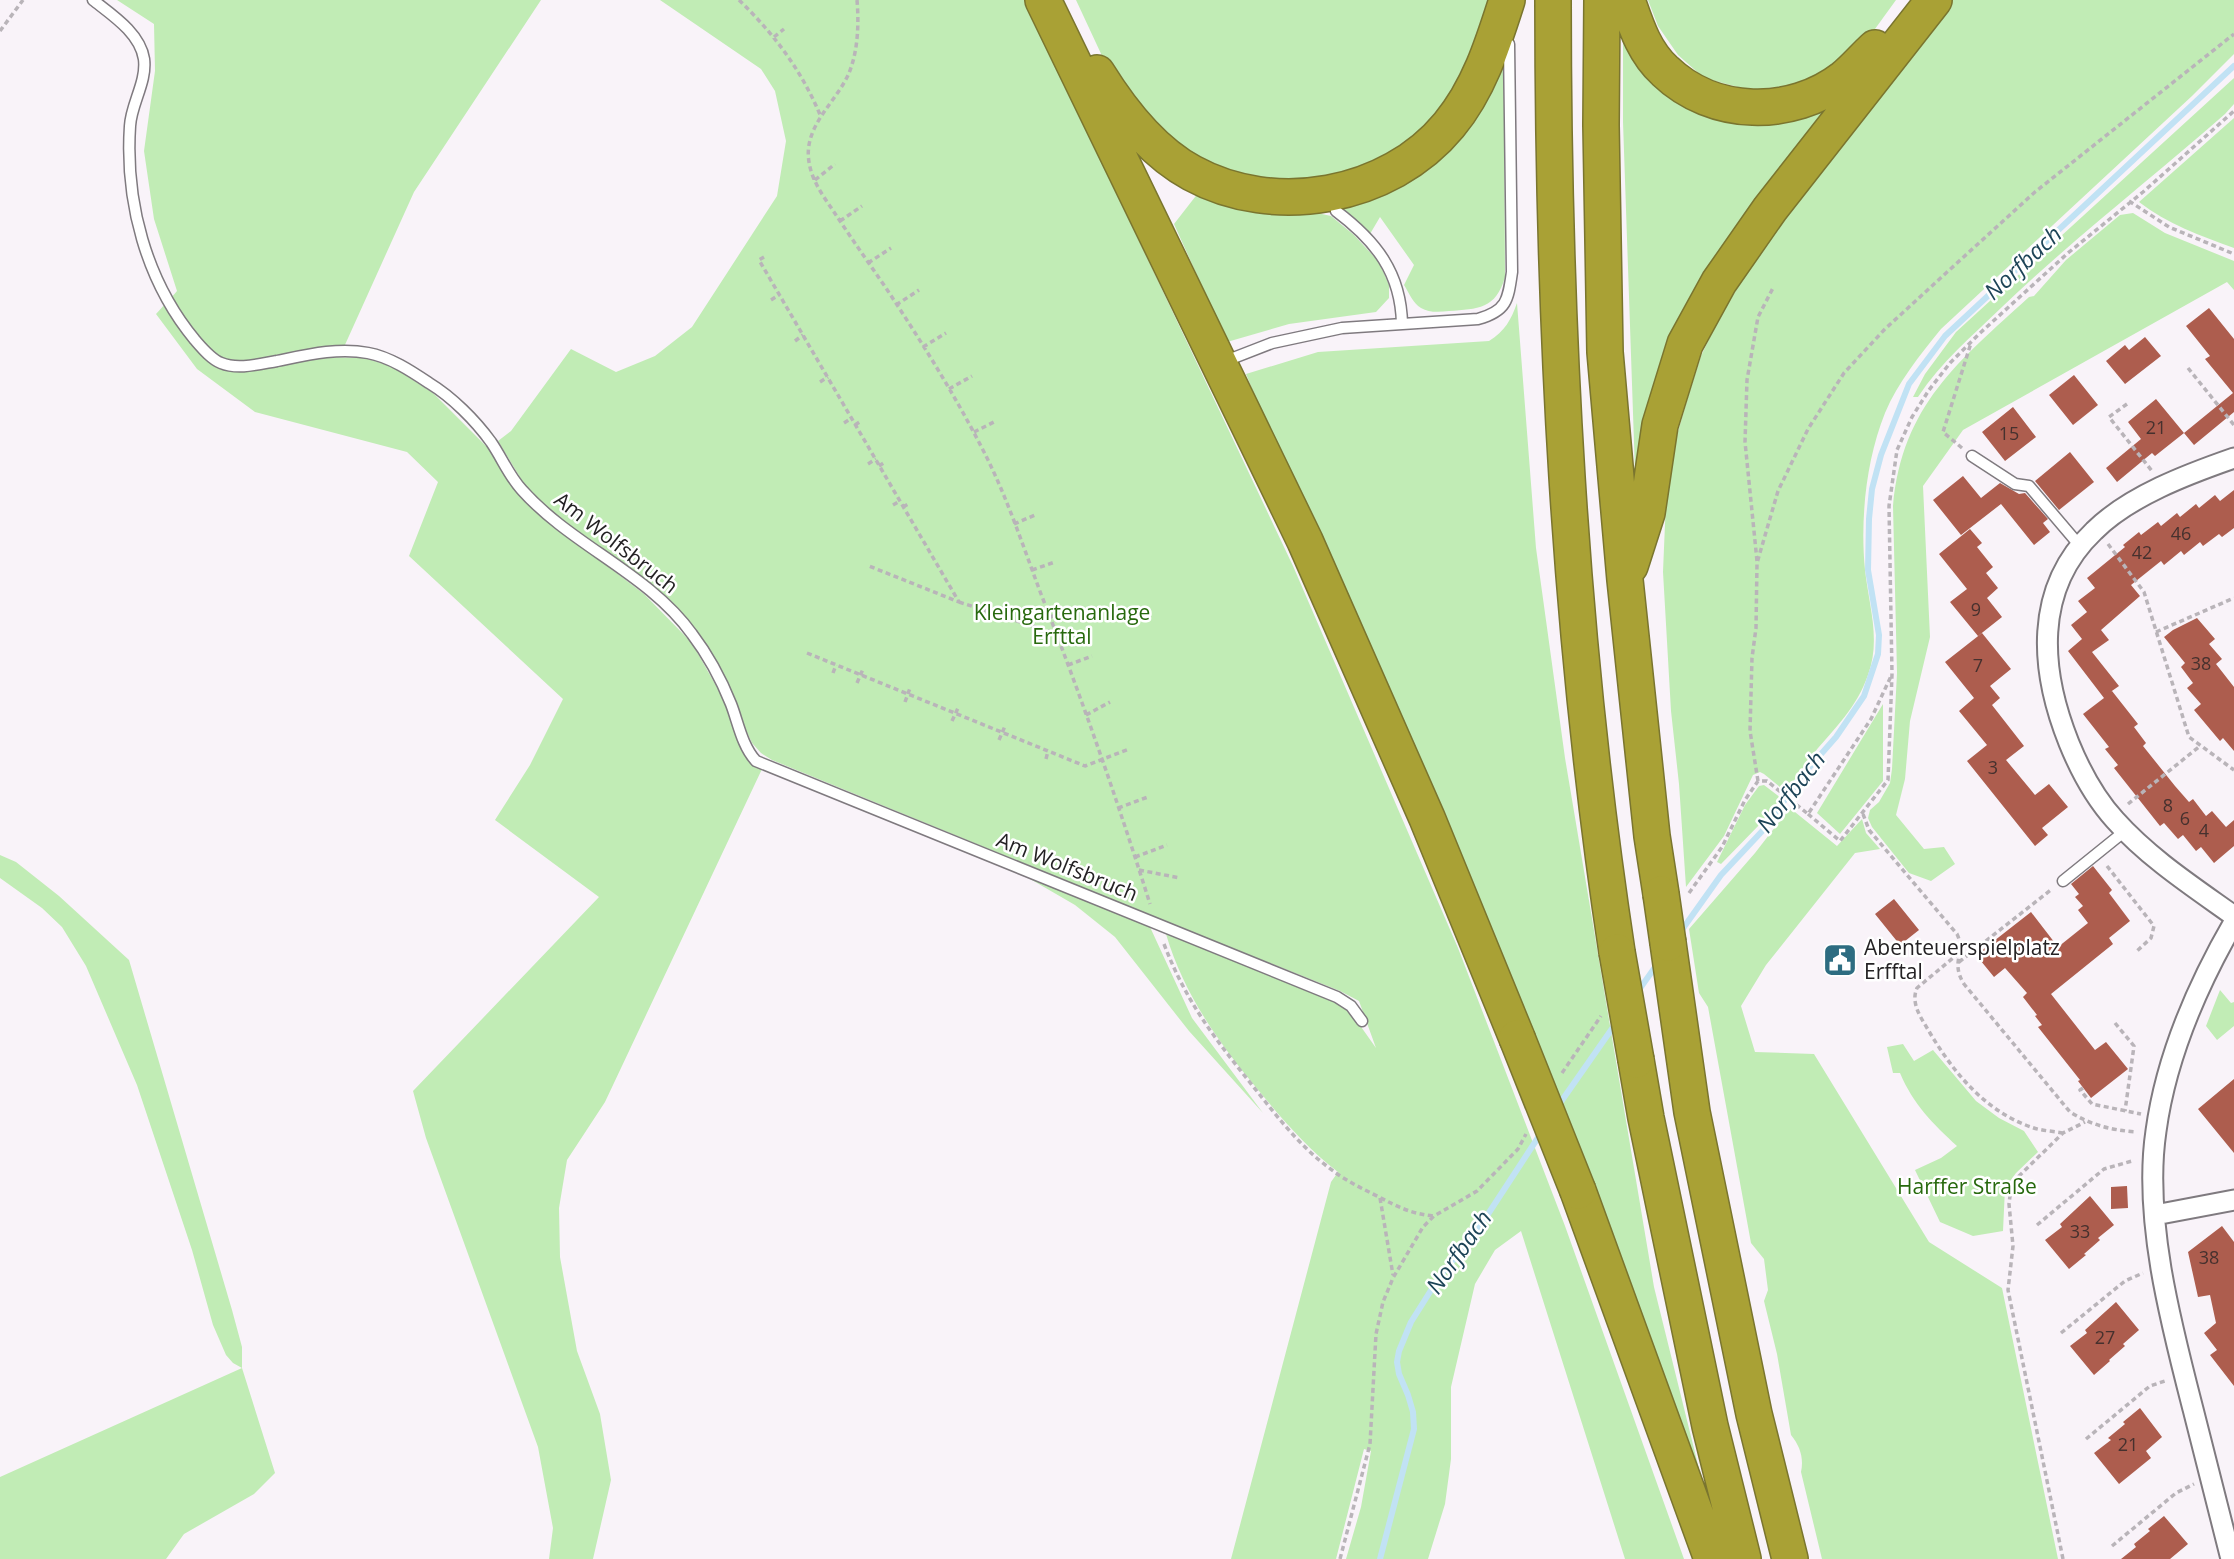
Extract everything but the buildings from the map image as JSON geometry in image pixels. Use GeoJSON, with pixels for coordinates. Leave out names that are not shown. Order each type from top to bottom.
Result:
{"type":"FeatureCollection","features":[{"type":"Feature","properties":{"kind":"highway"},"geometry":{"type":"LineString","coordinates":[[1043,0],[1306,541],[1427,818],[1578,1191],[1712,1559]]}},
{"type":"Feature","properties":{"kind":"highway"},"geometry":{"type":"LineString","coordinates":[[1058,0],[1084,52],[1105,86],[1167,156],[1190,172],[1242,193],[1296,198],[1313,197],[1360,186],[1412,159],[1432,142],[1449,126],[1474,89],[1507,0]]}},
{"type":"Feature","properties":{"kind":"highway"},"geometry":{"type":"LineString","coordinates":[[1553,0],[1553,125],[1560,352],[1576,620],[1607,890],[1646,1118],[1710,1426],[1743,1559]]}},
{"type":"Feature","properties":{"kind":"highway"},"geometry":{"type":"LineString","coordinates":[[1602,0],[1605,352],[1625,580],[1652,836],[1672,897],[1676,1003],[1692,1112],[1754,1414],[1790,1559]]}},
{"type":"Feature","properties":{"kind":"highway"},"geometry":{"type":"LineString","coordinates":[[1627,0],[1637,31],[1649,52],[1665,71],[1695,93],[1733,107],[1773,107],[1807,99],[1843,79],[1877,45],[1910,0]]}},
{"type":"Feature","properties":{"kind":"highway"},"geometry":{"type":"LineString","coordinates":[[1625,580],[1647,513],[1660,425],[1685,344],[1719,282],[1770,209],[1934,0]]}},
{"type":"Feature","properties":{"kind":"street"},"geometry":{"type":"LineString","coordinates":[[2234,458],[2164,487],[2118,512],[2096,529],[2080,546],[2062,577],[2049,617],[2047,649],[2058,714],[2092,789],[2119,824],[2168,869],[2234,916]]}},
{"type":"Feature","properties":{"kind":"street"},"geometry":{"type":"LineString","coordinates":[[2231,1559],[2166,1297],[2152,1176],[2158,1118],[2174,1054],[2200,985],[2229,947],[2234,922]]}},
{"type":"Feature","properties":{"kind":"street"},"geometry":{"type":"LineString","coordinates":[[2155,1215],[2234,1200]]}},
{"type":"Feature","properties":{"kind":"lane","name":"Am Wolfsbruch"},"geometry":{"type":"LineString","coordinates":[[93,0],[123,25],[141,48],[144,69],[130,122],[130,173],[140,232],[171,305],[208,354],[220,363],[237,367],[323,352],[369,353],[423,379],[476,424],[531,500],[583,543],[644,586],[687,627],[717,673],[748,750],[757,761],[1337,997],[1351,1006],[1362,1021]]}},
{"type":"Feature","properties":{"kind":"lane"},"geometry":{"type":"LineString","coordinates":[[1219,363],[1295,337],[1342,328],[1478,319],[1502,309],[1509,294],[1511,272],[1509,44]]}},
{"type":"Feature","properties":{"kind":"lane"},"geometry":{"type":"LineString","coordinates":[[1336,211],[1355,225],[1377,248],[1393,275],[1402,302],[1402,324]]}},
{"type":"Feature","properties":{"kind":"lane"},"geometry":{"type":"LineString","coordinates":[[1972,456],[2015,484],[2029,486],[2080,546]]}},
{"type":"Feature","properties":{"kind":"lane"},"geometry":{"type":"LineString","coordinates":[[2063,881],[2097,853],[2119,824]]}},
{"type":"Feature","properties":{"kind":"path"},"geometry":{"type":"LineString","coordinates":[[0,31],[23,0]]}},
{"type":"Feature","properties":{"kind":"path"},"geometry":{"type":"LineString","coordinates":[[857,0],[854,57],[841,88],[814,128],[808,162],[815,180],[840,221],[949,389],[992,470],[1057,634],[1174,972],[1207,1029],[1308,1150],[1347,1181],[1390,1205],[1412,1213],[1434,1216]]}},
{"type":"Feature","properties":{"kind":"path"},"geometry":{"type":"LineString","coordinates":[[742,1],[796,66],[821,117]]}},
{"type":"Feature","properties":{"kind":"path"},"geometry":{"type":"LineString","coordinates":[[774,37],[784,29]]}},
{"type":"Feature","properties":{"kind":"path"},"geometry":{"type":"LineString","coordinates":[[1757,563],[1778,491],[1808,429],[1844,373],[1896,320],[2035,192],[2234,34]]}},
{"type":"Feature","properties":{"kind":"path"},"geometry":{"type":"LineString","coordinates":[[1758,782],[1768,781],[1840,841],[1888,780],[1892,674],[1889,506],[1897,450],[1912,417],[1929,390],[1971,341],[2068,253],[2200,143],[2234,111]]}},
{"type":"Feature","properties":{"kind":"path"},"geometry":{"type":"LineString","coordinates":[[815,180],[835,164]]}},
{"type":"Feature","properties":{"kind":"path"},"geometry":{"type":"LineString","coordinates":[[2129,201],[2169,227],[2234,254]]}},
{"type":"Feature","properties":{"kind":"path"},"geometry":{"type":"LineString","coordinates":[[840,221],[862,206]]}},
{"type":"Feature","properties":{"kind":"path"},"geometry":{"type":"LineString","coordinates":[[869,263],[891,248]]}},
{"type":"Feature","properties":{"kind":"path"},"geometry":{"type":"LineString","coordinates":[[764,257],[759,260],[959,602]]}},
{"type":"Feature","properties":{"kind":"path"},"geometry":{"type":"LineString","coordinates":[[1672,897],[1722,847],[1745,800],[1758,782],[1750,731],[1757,563],[1745,442],[1747,380],[1758,317],[1773,288]]}},
{"type":"Feature","properties":{"kind":"path"},"geometry":{"type":"LineString","coordinates":[[896,305],[919,290]]}},
{"type":"Feature","properties":{"kind":"path"},"geometry":{"type":"LineString","coordinates":[[771,300],[779,295]]}},
{"type":"Feature","properties":{"kind":"path"},"geometry":{"type":"LineString","coordinates":[[783,301],[788,298]]}},
{"type":"Feature","properties":{"kind":"path"},"geometry":{"type":"LineString","coordinates":[[923,347],[946,332]]}},
{"type":"Feature","properties":{"kind":"path"},"geometry":{"type":"LineString","coordinates":[[795,341],[803,335]]}},
{"type":"Feature","properties":{"kind":"path"},"geometry":{"type":"LineString","coordinates":[[807,342],[813,338]]}},
{"type":"Feature","properties":{"kind":"path"},"geometry":{"type":"LineString","coordinates":[[1949,437],[1943,432],[1971,341]]}},
{"type":"Feature","properties":{"kind":"path"},"geometry":{"type":"LineString","coordinates":[[2188,368],[2234,425]]}},
{"type":"Feature","properties":{"kind":"path"},"geometry":{"type":"LineString","coordinates":[[949,389],[972,376]]}},
{"type":"Feature","properties":{"kind":"path"},"geometry":{"type":"LineString","coordinates":[[820,382],[828,377]]}},
{"type":"Feature","properties":{"kind":"path"},"geometry":{"type":"LineString","coordinates":[[831,383],[837,380]]}},
{"type":"Feature","properties":{"kind":"path"},"geometry":{"type":"LineString","coordinates":[[2127,404],[2109,417],[2164,487]]}},
{"type":"Feature","properties":{"kind":"path"},"geometry":{"type":"LineString","coordinates":[[844,423],[852,418]]}},
{"type":"Feature","properties":{"kind":"path"},"geometry":{"type":"LineString","coordinates":[[855,425],[861,421]]}},
{"type":"Feature","properties":{"kind":"path"},"geometry":{"type":"LineString","coordinates":[[974,432],[996,421]]}},
{"type":"Feature","properties":{"kind":"path"},"geometry":{"type":"LineString","coordinates":[[868,464],[876,459]]}},
{"type":"Feature","properties":{"kind":"path"},"geometry":{"type":"LineString","coordinates":[[879,466],[886,462]]}},
{"type":"Feature","properties":{"kind":"path"},"geometry":{"type":"LineString","coordinates":[[893,505],[900,501]]}},
{"type":"Feature","properties":{"kind":"path"},"geometry":{"type":"LineString","coordinates":[[903,507],[909,503]]}},
{"type":"Feature","properties":{"kind":"path"},"geometry":{"type":"LineString","coordinates":[[1014,524],[1035,515]]}},
{"type":"Feature","properties":{"kind":"path"},"geometry":{"type":"LineString","coordinates":[[2096,529],[2144,592],[2189,737],[2234,770]]}},
{"type":"Feature","properties":{"kind":"path"},"geometry":{"type":"LineString","coordinates":[[1032,570],[1055,562]]}},
{"type":"Feature","properties":{"kind":"path"},"geometry":{"type":"LineString","coordinates":[[869,566],[959,602],[1057,634]]}},
{"type":"Feature","properties":{"kind":"path"},"geometry":{"type":"LineString","coordinates":[[2156,632],[2234,598]]}},
{"type":"Feature","properties":{"kind":"path"},"geometry":{"type":"LineString","coordinates":[[1050,617],[1073,609]]}},
{"type":"Feature","properties":{"kind":"path"},"geometry":{"type":"LineString","coordinates":[[814,656],[816,650]]}},
{"type":"Feature","properties":{"kind":"path"},"geometry":{"type":"LineString","coordinates":[[807,653],[1084,766],[1129,749]]}},
{"type":"Feature","properties":{"kind":"path"},"geometry":{"type":"LineString","coordinates":[[1068,665],[1092,656]]}},
{"type":"Feature","properties":{"kind":"path"},"geometry":{"type":"LineString","coordinates":[[833,673],[836,665]]}},
{"type":"Feature","properties":{"kind":"path"},"geometry":{"type":"LineString","coordinates":[[857,683],[863,669]]}},
{"type":"Feature","properties":{"kind":"path"},"geometry":{"type":"LineString","coordinates":[[1808,814],[1871,719],[1892,674]]}},
{"type":"Feature","properties":{"kind":"path"},"geometry":{"type":"LineString","coordinates":[[905,702],[910,688]]}},
{"type":"Feature","properties":{"kind":"path"},"geometry":{"type":"LineString","coordinates":[[1086,715],[1110,702]]}},
{"type":"Feature","properties":{"kind":"path"},"geometry":{"type":"LineString","coordinates":[[952,721],[958,708]]}},
{"type":"Feature","properties":{"kind":"path"},"geometry":{"type":"LineString","coordinates":[[999,740],[1004,726]]}},
{"type":"Feature","properties":{"kind":"path"},"geometry":{"type":"LineString","coordinates":[[2119,824],[2200,746]]}},
{"type":"Feature","properties":{"kind":"path"},"geometry":{"type":"LineString","coordinates":[[1046,759],[1048,751]]}},
{"type":"Feature","properties":{"kind":"path"},"geometry":{"type":"LineString","coordinates":[[1118,808],[1148,797]]}},
{"type":"Feature","properties":{"kind":"path"},"geometry":{"type":"LineString","coordinates":[[1863,814],[1869,831],[1957,934],[1960,941],[1957,963],[1960,976],[1971,992],[2070,1112],[2085,1122],[2126,1131]]}},
{"type":"Feature","properties":{"kind":"path"},"geometry":{"type":"LineString","coordinates":[[1135,857],[1167,845]]}},
{"type":"Feature","properties":{"kind":"path"},"geometry":{"type":"LineString","coordinates":[[2097,853],[2154,926],[2151,938],[2137,951]]}},
{"type":"Feature","properties":{"kind":"path"},"geometry":{"type":"LineString","coordinates":[[1139,870],[1180,878]]}},
{"type":"Feature","properties":{"kind":"path"},"geometry":{"type":"LineString","coordinates":[[1957,963],[2063,881]]}},
{"type":"Feature","properties":{"kind":"path"},"geometry":{"type":"LineString","coordinates":[[1959,953],[1917,988],[1914,996],[1916,1008],[1923,1021],[1958,1075],[1978,1096],[2013,1119],[2033,1128],[2063,1133]]}},
{"type":"Feature","properties":{"kind":"path"},"geometry":{"type":"LineString","coordinates":[[1561,1076],[1606,1008]]}},
{"type":"Feature","properties":{"kind":"path"},"geometry":{"type":"LineString","coordinates":[[2115,1023],[2134,1046],[2125,1111]]}},
{"type":"Feature","properties":{"kind":"path"},"geometry":{"type":"LineString","coordinates":[[2083,1088],[2080,1090],[2092,1104],[2158,1118]]}},
{"type":"Feature","properties":{"kind":"path"},"geometry":{"type":"LineString","coordinates":[[2063,1559],[2008,1290],[2013,1246],[2010,1204],[2011,1188],[2019,1176],[2063,1133],[2085,1122]]}},
{"type":"Feature","properties":{"kind":"path"},"geometry":{"type":"LineString","coordinates":[[1340,1559],[1370,1444],[1376,1334],[1383,1302],[1393,1278],[1416,1238],[1434,1216],[1477,1191],[1518,1149],[1530,1126]]}},
{"type":"Feature","properties":{"kind":"path"},"geometry":{"type":"LineString","coordinates":[[2037,1225],[2104,1169],[2154,1156]]}},
{"type":"Feature","properties":{"kind":"path"},"geometry":{"type":"LineString","coordinates":[[1381,1198],[1393,1278]]}},
{"type":"Feature","properties":{"kind":"path"},"geometry":{"type":"LineString","coordinates":[[2060,1334],[2125,1281],[2162,1265]]}},
{"type":"Feature","properties":{"kind":"path"},"geometry":{"type":"LineString","coordinates":[[2086,1439],[2150,1386],[2184,1373]]}},
{"type":"Feature","properties":{"kind":"path"},"geometry":{"type":"LineString","coordinates":[[2112,1546],[2176,1493],[2211,1476]]}},
{"type":"Feature","properties":{"kind":"green space"},"geometry":{"type":"Polygon","coordinates":[[[117,0],[541,0],[414,192],[344,347],[325,347],[248,361],[224,359],[216,355],[198,339],[171,298],[177,291],[154,219],[144,151],[155,71],[154,24],[117,0]]]}},
{"type":"Feature","properties":{"kind":"green space","name":"Kleingartenanlage Erfttal"},"geometry":{"type":"Polygon","coordinates":[[[660,0],[1025,0],[1293,566],[1458,948],[1565,1226],[1684,1559],[1625,1559],[1521,1231],[1495,1250],[1475,1284],[1451,1387],[1451,1459],[1445,1504],[1428,1559],[1346,1559],[1361,1507],[1371,1451],[1364,1449],[1336,1559],[1231,1559],[1331,1182],[1338,1172],[1316,1154],[1287,1123],[1244,1073],[1217,1036],[1182,978],[1166,934],[1333,999],[1352,1014],[1376,1048],[1359,1001],[772,760],[752,743],[740,717],[667,600],[644,580],[588,542],[527,489],[498,441],[511,431],[571,349],[616,372],[655,356],[692,327],[777,196],[786,141],[775,91],[761,69],[660,0]]]}},
{"type":"Feature","properties":{"kind":"green space"},"geometry":{"type":"Polygon","coordinates":[[[1076,0],[1491,0],[1460,83],[1421,133],[1375,163],[1313,181],[1249,180],[1197,159],[1149,122],[1103,58],[1076,0]]]}},
{"type":"Feature","properties":{"kind":"green space"},"geometry":{"type":"Polygon","coordinates":[[[1648,0],[1896,0],[1867,40],[1839,71],[1795,85],[1749,90],[1704,78],[1678,55],[1658,26],[1648,0]]]}},
{"type":"Feature","properties":{"kind":"green space"},"geometry":{"type":"Polygon","coordinates":[[[1946,0],[2234,0],[2234,54],[1941,329],[1903,380],[1878,431],[1866,490],[1864,551],[1874,649],[1863,687],[1845,717],[1814,753],[1786,792],[1764,774],[1760,772],[1753,775],[1724,836],[1686,887],[1671,711],[1663,572],[1666,500],[1674,445],[1701,356],[1717,322],[1750,267],[1797,197],[1946,0]]]}},
{"type":"Feature","properties":{"kind":"green space"},"geometry":{"type":"Polygon","coordinates":[[[1623,27],[1722,112],[1860,68],[1773,184],[1639,471],[1635,471],[1623,122],[1623,27]]]}},
{"type":"Feature","properties":{"kind":"green space"},"geometry":{"type":"Polygon","coordinates":[[[1504,52],[1505,277],[1497,296],[1484,305],[1459,310],[1427,311],[1411,298],[1404,285],[1414,265],[1380,217],[1370,234],[1339,206],[1504,52]]]}},
{"type":"Feature","properties":{"kind":"green space"},"geometry":{"type":"Polygon","coordinates":[[[2234,78],[2234,104],[2225,114],[2029,282],[1957,350],[1918,397],[1913,397],[1925,374],[1956,332],[2234,78]]]}},
{"type":"Feature","properties":{"kind":"green space"},"geometry":{"type":"Polygon","coordinates":[[[2234,118],[2234,248],[2173,223],[2139,202],[2234,118]]]}},
{"type":"Feature","properties":{"kind":"green space"},"geometry":{"type":"Polygon","coordinates":[[[1202,188],[1331,216],[1354,235],[1379,262],[1389,285],[1389,298],[1376,312],[1289,324],[1227,342],[1174,224],[1202,188]]]}},
{"type":"Feature","properties":{"kind":"green space"},"geometry":{"type":"Polygon","coordinates":[[[2133,213],[2165,233],[2234,261],[2234,290],[2227,282],[1963,430],[1923,486],[1930,637],[1910,721],[1905,779],[1896,815],[1924,849],[1944,847],[1955,864],[1931,881],[1909,873],[1872,827],[1868,818],[1870,810],[1879,802],[1890,783],[1892,769],[1897,673],[1893,506],[1908,440],[1938,388],[1979,342],[2029,297],[2034,296],[2066,260],[2120,215],[2133,213]]]}},
{"type":"Feature","properties":{"kind":"green space"},"geometry":{"type":"Polygon","coordinates":[[[166,303],[217,366],[232,372],[323,357],[365,358],[393,367],[433,393],[488,448],[513,488],[542,516],[644,594],[692,643],[728,707],[750,758],[762,769],[605,1102],[567,1160],[559,1208],[560,1257],[577,1351],[600,1414],[611,1480],[593,1559],[549,1559],[553,1528],[538,1447],[426,1138],[413,1091],[599,897],[495,820],[530,765],[563,699],[409,556],[438,482],[407,452],[255,412],[197,369],[156,314],[166,303]]]}},
{"type":"Feature","properties":{"kind":"green space"},"geometry":{"type":"Polygon","coordinates":[[[1517,303],[1536,548],[1565,758],[1654,1287],[1706,1497],[1246,374],[1318,352],[1489,341],[1507,325],[1517,303]]]}},
{"type":"Feature","properties":{"kind":"green space"},"geometry":{"type":"Polygon","coordinates":[[[1883,704],[1883,781],[1840,834],[1817,813],[1883,704]]]}},
{"type":"Feature","properties":{"kind":"green space"},"geometry":{"type":"Polygon","coordinates":[[[1764,785],[1781,798],[1721,864],[1717,862],[1745,805],[1759,786],[1764,785]]]}},
{"type":"Feature","properties":{"kind":"green space"},"geometry":{"type":"Polygon","coordinates":[[[1790,808],[1837,846],[1862,819],[1866,833],[1880,849],[1855,853],[1766,965],[1741,1006],[1755,1052],[1814,1054],[1929,1242],[2002,1288],[2058,1559],[1822,1559],[1801,1472],[1800,1452],[1791,1435],[1777,1354],[1764,1301],[1768,1290],[1764,1259],[1751,1243],[1708,1007],[1699,993],[1689,929],[1790,808]]]}},
{"type":"Feature","properties":{"kind":"green space"},"geometry":{"type":"Polygon","coordinates":[[[0,855],[16,862],[59,896],[129,960],[232,1310],[242,1347],[242,1368],[226,1355],[213,1325],[192,1250],[137,1085],[86,966],[62,927],[42,908],[0,878],[0,855]]]}},
{"type":"Feature","properties":{"kind":"green space"},"geometry":{"type":"Polygon","coordinates":[[[1025,876],[1150,927],[1192,1018],[1263,1113],[1189,1031],[1115,937],[1075,905],[1025,876]]]}},
{"type":"Feature","properties":{"kind":"green space"},"geometry":{"type":"Polygon","coordinates":[[[2220,990],[2231,1003],[2234,1002],[2234,1026],[2217,1040],[2206,1026],[2220,990]]]}},
{"type":"Feature","properties":{"kind":"green space","name":"Harffer Straße"},"geometry":{"type":"Polygon","coordinates":[[[1903,1044],[1914,1061],[1933,1050],[1976,1101],[1999,1118],[2024,1131],[2038,1152],[2005,1188],[2003,1231],[1973,1236],[1940,1222],[1915,1170],[1941,1158],[1957,1146],[1924,1113],[1900,1073],[1893,1073],[1887,1047],[1903,1044]]]}},
{"type":"Feature","properties":{"kind":"green space"},"geometry":{"type":"Polygon","coordinates":[[[242,1368],[275,1473],[254,1494],[184,1534],[166,1559],[0,1559],[0,1477],[242,1368]]]}},
{"type":"Feature","properties":{"kind":"waterway","name":"Norfbach"},"geometry":{"type":"LineString","coordinates":[[1679,934],[1721,875],[1766,827],[1800,778],[1836,737],[1864,696],[1878,654],[1879,635],[1868,570],[1872,489],[1881,455],[1909,384],[1945,336],[2234,66]]}},
{"type":"Feature","properties":{"kind":"waterway","name":"Norfbach"},"geometry":{"type":"LineString","coordinates":[[1636,994],[1658,963]]}},
{"type":"Feature","properties":{"kind":"waterway","name":"Norfbach"},"geometry":{"type":"LineString","coordinates":[[1558,1106],[1616,1023]]}},
{"type":"Feature","properties":{"kind":"waterway","name":"Norfbach"},"geometry":{"type":"LineString","coordinates":[[1380,1559],[1414,1429],[1413,1412],[1399,1374],[1399,1351],[1411,1322],[1440,1276],[1475,1234],[1541,1133]]}},
{"type":"Feature","properties":{"kind":"place","name":"Abenteuerspielplatz Erfftal"},"geometry":{"type":"Point","coordinates":[1840,960]}}]}
